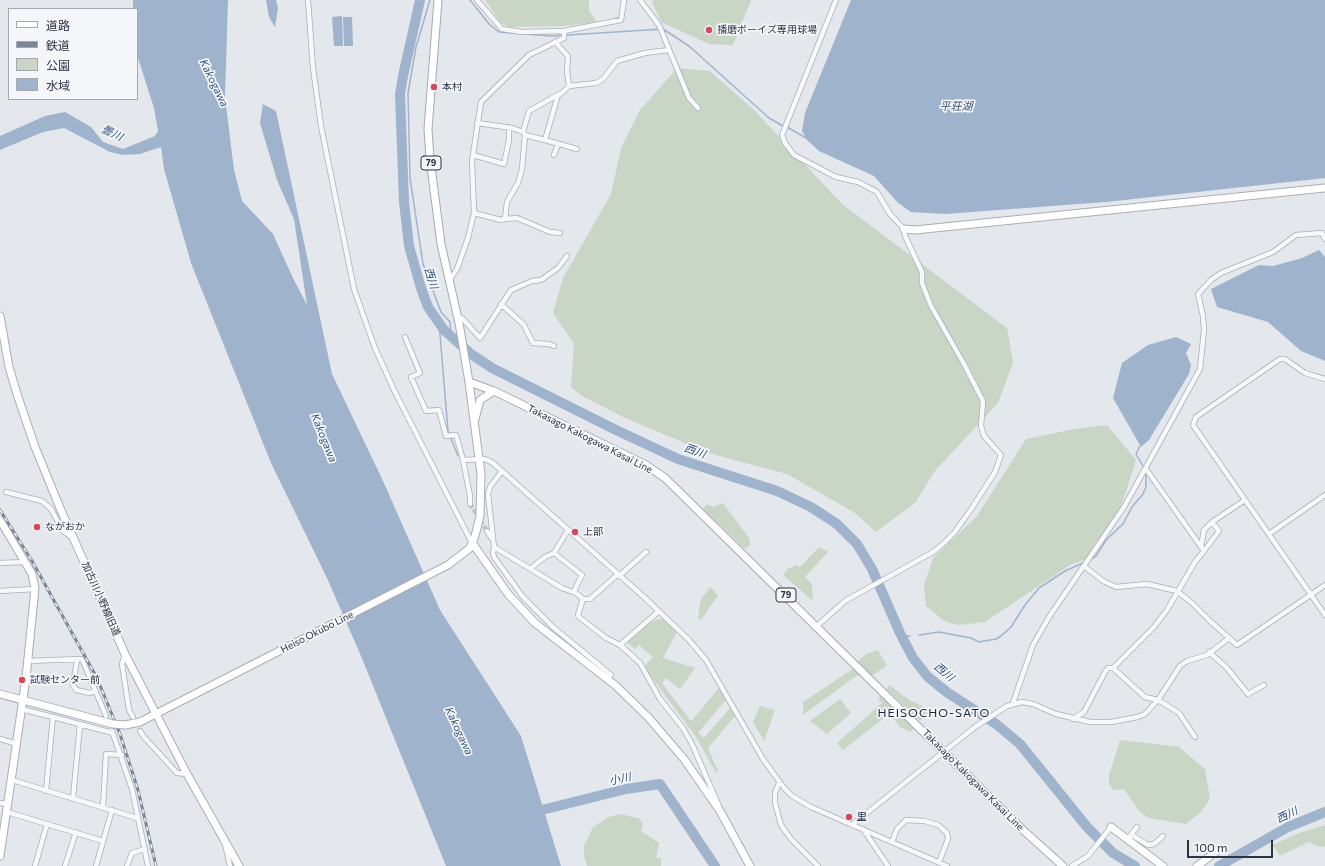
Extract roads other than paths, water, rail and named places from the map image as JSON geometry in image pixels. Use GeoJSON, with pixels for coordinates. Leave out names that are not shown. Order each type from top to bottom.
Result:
{"type":"FeatureCollection","features":[{"type":"Feature","properties":{"kind":"main road","name":"79"},"geometry":{"type":"LineString","coordinates":[[438,0],[428,129],[439,228],[469,382]]}},
{"type":"Feature","properties":{"kind":"main road"},"geometry":{"type":"LineString","coordinates":[[904,229],[915,230],[1325,188]]}},
{"type":"Feature","properties":{"kind":"main road","name":"加古川小野線旧道"},"geometry":{"type":"LineString","coordinates":[[0,316],[17,394],[35,447],[74,538],[125,654],[160,713],[187,774],[239,866]]}},
{"type":"Feature","properties":{"kind":"main road"},"geometry":{"type":"LineString","coordinates":[[469,382],[480,460],[480,516],[471,546],[508,594],[530,618],[563,646],[614,685],[648,717],[684,759],[720,811],[750,866]]}},
{"type":"Feature","properties":{"kind":"main road","name":"Takasago Kakogawa Kasai Line"},"geometry":{"type":"LineString","coordinates":[[469,382],[494,391],[646,465],[665,478],[1037,843],[1063,866]]}},
{"type":"Feature","properties":{"kind":"main road"},"geometry":{"type":"LineString","coordinates":[[475,419],[480,400],[494,391]]}},
{"type":"Feature","properties":{"kind":"main road"},"geometry":{"type":"LineString","coordinates":[[0,520],[32,574],[35,589],[22,709],[0,856]]}},
{"type":"Feature","properties":{"kind":"main road","name":"Heiso Okubo Line"},"geometry":{"type":"LineString","coordinates":[[0,694],[112,729],[140,722],[448,565],[471,546]]}},
{"type":"Feature","properties":{"kind":"main road"},"geometry":{"type":"LineString","coordinates":[[1111,828],[1129,837],[1163,866]]}},
{"type":"Feature","properties":{"kind":"main road"},"geometry":{"type":"LineString","coordinates":[[1197,866],[1217,851]]}},
{"type":"Feature","properties":{"kind":"street"},"geometry":{"type":"LineString","coordinates":[[308,0],[312,68],[321,126],[354,289],[375,348],[395,392],[471,546]]}},
{"type":"Feature","properties":{"kind":"street"},"geometry":{"type":"LineString","coordinates":[[477,0],[502,29],[522,32],[564,31],[622,20],[624,0]]}},
{"type":"Feature","properties":{"kind":"street"},"geometry":{"type":"LineString","coordinates":[[640,0],[659,25],[689,98],[698,108]]}},
{"type":"Feature","properties":{"kind":"street"},"geometry":{"type":"LineString","coordinates":[[817,626],[844,602],[933,552],[964,520],[994,472],[1001,455],[984,436],[981,426],[983,401],[964,364],[930,306],[922,283],[922,272],[905,236],[904,229],[890,214],[877,192],[858,182],[836,177],[794,154],[785,143],[782,135],[836,0]]}},
{"type":"Feature","properties":{"kind":"street"},"geometry":{"type":"LineString","coordinates":[[450,279],[456,272],[468,238],[474,213],[473,155],[481,102],[529,55],[564,38],[564,31]]}},
{"type":"Feature","properties":{"kind":"street"},"geometry":{"type":"LineString","coordinates":[[555,42],[568,56],[567,71],[569,86]]}},
{"type":"Feature","properties":{"kind":"street"},"geometry":{"type":"LineString","coordinates":[[505,219],[507,202],[518,183],[522,169],[524,133],[529,111],[558,95],[569,86],[596,83],[603,79],[617,61],[645,53],[669,50]]}},
{"type":"Feature","properties":{"kind":"street"},"geometry":{"type":"LineString","coordinates":[[544,140],[558,95]]}},
{"type":"Feature","properties":{"kind":"street"},"geometry":{"type":"LineString","coordinates":[[477,123],[509,127],[544,140],[577,149]]}},
{"type":"Feature","properties":{"kind":"street"},"geometry":{"type":"LineString","coordinates":[[473,155],[504,164],[509,140],[509,127]]}},
{"type":"Feature","properties":{"kind":"street"},"geometry":{"type":"LineString","coordinates":[[554,155],[558,144]]}},
{"type":"Feature","properties":{"kind":"street"},"geometry":{"type":"LineString","coordinates":[[474,213],[501,220],[517,218],[550,232],[560,233]]}},
{"type":"Feature","properties":{"kind":"street"},"geometry":{"type":"LineString","coordinates":[[1013,703],[1032,645],[1049,617],[1124,507],[1200,369],[1204,330],[1203,316],[1198,294],[1211,280],[1221,273],[1274,252],[1296,235],[1322,233],[1325,239]]}},
{"type":"Feature","properties":{"kind":"street"},"geometry":{"type":"LineString","coordinates":[[458,321],[462,318],[480,338],[511,290],[532,281],[541,280],[558,268],[566,256]]}},
{"type":"Feature","properties":{"kind":"street"},"geometry":{"type":"LineString","coordinates":[[501,304],[524,325],[533,342],[554,346]]}},
{"type":"Feature","properties":{"kind":"street"},"geometry":{"type":"LineString","coordinates":[[405,337],[420,373],[411,377],[426,411],[439,410],[446,436],[456,435],[463,460],[470,496],[470,504]]}},
{"type":"Feature","properties":{"kind":"street"},"geometry":{"type":"LineString","coordinates":[[1325,379],[1305,373],[1285,359],[1280,359],[1196,417],[1193,425],[1325,615]]}},
{"type":"Feature","properties":{"kind":"street"},"geometry":{"type":"LineString","coordinates":[[463,460],[489,460],[619,575],[689,640],[706,660],[779,783],[792,796],[811,807],[948,866]]}},
{"type":"Feature","properties":{"kind":"street"},"geometry":{"type":"LineString","coordinates":[[1146,469],[1203,549]]}},
{"type":"Feature","properties":{"kind":"street"},"geometry":{"type":"LineString","coordinates":[[502,471],[490,487],[488,494],[494,541],[494,556],[523,597],[553,627],[611,674]]}},
{"type":"Feature","properties":{"kind":"street"},"geometry":{"type":"LineString","coordinates":[[6,492],[42,501],[50,510],[63,531],[74,538]]}},
{"type":"Feature","properties":{"kind":"street"},"geometry":{"type":"LineString","coordinates":[[1269,534],[1325,495]]}},
{"type":"Feature","properties":{"kind":"street"},"geometry":{"type":"LineString","coordinates":[[1203,549],[1204,530],[1212,522],[1245,500]]}},
{"type":"Feature","properties":{"kind":"street"},"geometry":{"type":"LineString","coordinates":[[1073,719],[1084,712],[1108,668],[1113,668],[1154,627],[1167,610],[1203,549],[1219,531],[1212,522]]}},
{"type":"Feature","properties":{"kind":"street"},"geometry":{"type":"LineString","coordinates":[[531,568],[545,557],[554,553],[568,530]]}},
{"type":"Feature","properties":{"kind":"street"},"geometry":{"type":"LineString","coordinates":[[487,531],[494,541]]}},
{"type":"Feature","properties":{"kind":"street"},"geometry":{"type":"LineString","coordinates":[[494,547],[562,588],[574,592],[583,599],[590,599],[646,552]]}},
{"type":"Feature","properties":{"kind":"street"},"geometry":{"type":"LineString","coordinates":[[554,553],[582,575],[574,592]]}},
{"type":"Feature","properties":{"kind":"street"},"geometry":{"type":"LineString","coordinates":[[0,563],[25,562]]}},
{"type":"Feature","properties":{"kind":"street"},"geometry":{"type":"LineString","coordinates":[[1084,566],[1103,580],[1116,587],[1147,584],[1177,591],[1237,645],[1325,585]]}},
{"type":"Feature","properties":{"kind":"street"},"geometry":{"type":"LineString","coordinates":[[0,591],[35,589]]}},
{"type":"Feature","properties":{"kind":"street"},"geometry":{"type":"LineString","coordinates":[[583,599],[578,615],[579,617],[606,638],[620,645],[640,663],[660,699],[683,728],[694,748],[720,811]]}},
{"type":"Feature","properties":{"kind":"street"},"geometry":{"type":"LineString","coordinates":[[620,645],[658,612]]}},
{"type":"Feature","properties":{"kind":"street"},"geometry":{"type":"LineString","coordinates":[[853,824],[975,728],[997,712],[1013,703],[1022,702],[1033,704],[1073,719],[1100,723],[1123,720],[1145,714],[1158,700],[1180,666],[1187,661],[1209,652],[1229,638]]}},
{"type":"Feature","properties":{"kind":"street"},"geometry":{"type":"LineString","coordinates":[[1209,652],[1227,668],[1248,694],[1264,685]]}},
{"type":"Feature","properties":{"kind":"street"},"geometry":{"type":"LineString","coordinates":[[125,654],[122,664],[129,710],[133,717]]}},
{"type":"Feature","properties":{"kind":"street"},"geometry":{"type":"LineString","coordinates":[[27,661],[80,659]]}},
{"type":"Feature","properties":{"kind":"street"},"geometry":{"type":"LineString","coordinates":[[80,659],[106,716]]}},
{"type":"Feature","properties":{"kind":"street"},"geometry":{"type":"LineString","coordinates":[[80,659],[74,685],[76,690],[90,693],[95,691]]}},
{"type":"Feature","properties":{"kind":"street"},"geometry":{"type":"LineString","coordinates":[[1113,668],[1145,697],[1158,700],[1179,714],[1193,732],[1195,737]]}},
{"type":"Feature","properties":{"kind":"street"},"geometry":{"type":"LineString","coordinates":[[22,709],[80,725],[112,729],[122,755],[132,789],[148,866]]}},
{"type":"Feature","properties":{"kind":"street"},"geometry":{"type":"LineString","coordinates":[[46,790],[54,717]]}},
{"type":"Feature","properties":{"kind":"street"},"geometry":{"type":"LineString","coordinates":[[73,798],[80,725]]}},
{"type":"Feature","properties":{"kind":"street"},"geometry":{"type":"LineString","coordinates":[[140,731],[177,774],[187,774]]}},
{"type":"Feature","properties":{"kind":"street"},"geometry":{"type":"LineString","coordinates":[[0,739],[17,744]]}},
{"type":"Feature","properties":{"kind":"street"},"geometry":{"type":"LineString","coordinates":[[103,807],[106,754],[122,755]]}},
{"type":"Feature","properties":{"kind":"street"},"geometry":{"type":"LineString","coordinates":[[12,780],[137,818]]}},
{"type":"Feature","properties":{"kind":"street"},"geometry":{"type":"LineString","coordinates":[[779,783],[775,793],[775,803],[781,826],[791,839],[818,866]]}},
{"type":"Feature","properties":{"kind":"street"},"geometry":{"type":"LineString","coordinates":[[0,803],[8,804]]}},
{"type":"Feature","properties":{"kind":"street"},"geometry":{"type":"LineString","coordinates":[[96,866],[112,810]]}},
{"type":"Feature","properties":{"kind":"street"},"geometry":{"type":"LineString","coordinates":[[7,812],[103,841]]}},
{"type":"Feature","properties":{"kind":"street"},"geometry":{"type":"LineString","coordinates":[[892,842],[897,829],[906,820],[925,821],[938,826],[946,833],[948,839],[939,862]]}},
{"type":"Feature","properties":{"kind":"street"},"geometry":{"type":"LineString","coordinates":[[35,866],[47,824]]}},
{"type":"Feature","properties":{"kind":"street"},"geometry":{"type":"LineString","coordinates":[[1136,827],[1129,837],[1148,845],[1154,844],[1163,836]]}},
{"type":"Feature","properties":{"kind":"street"},"geometry":{"type":"LineString","coordinates":[[1072,866],[1082,861],[1097,846],[1111,828]]}},
{"type":"Feature","properties":{"kind":"street"},"geometry":{"type":"LineString","coordinates":[[863,829],[888,866]]}},
{"type":"Feature","properties":{"kind":"street"},"geometry":{"type":"LineString","coordinates":[[65,866],[76,832]]}},
{"type":"Feature","properties":{"kind":"street"},"geometry":{"type":"LineString","coordinates":[[225,839],[230,866]]}},
{"type":"Feature","properties":{"kind":"street"},"geometry":{"type":"LineString","coordinates":[[128,866],[132,853],[145,849]]}},
{"type":"Feature","properties":{"kind":"water","name":"Kakogawa"},"geometry":{"type":"Polygon","coordinates":[[[133,0],[228,0],[225,97],[234,170],[242,201],[273,234],[307,305],[294,219],[277,180],[260,123],[263,104],[276,111],[332,374],[383,481],[440,610],[521,736],[561,866],[446,866],[361,656],[327,578],[271,463],[191,263],[164,169],[161,147],[140,154],[123,155],[110,152],[64,128],[43,132],[0,150],[0,136],[45,116],[65,112],[91,127],[103,142],[123,149],[155,136],[158,131],[154,108],[138,58],[138,8],[133,8],[133,0]]]}},
{"type":"Feature","properties":{"kind":"water"},"geometry":{"type":"Polygon","coordinates":[[[266,0],[276,0],[278,8],[275,27],[269,17],[266,0]]]}},
{"type":"Feature","properties":{"kind":"water","name":"平荘湖"},"geometry":{"type":"Polygon","coordinates":[[[851,0],[1325,0],[1325,178],[1106,202],[945,214],[911,212],[898,203],[874,176],[819,151],[807,140],[802,131],[805,113],[851,0]]]}},
{"type":"Feature","properties":{"kind":"water"},"geometry":{"type":"Polygon","coordinates":[[[342,16],[343,46],[334,46],[332,17],[342,16]]]}},
{"type":"Feature","properties":{"kind":"water"},"geometry":{"type":"Polygon","coordinates":[[[343,17],[352,17],[353,46],[344,46],[343,17]]]}},
{"type":"Feature","properties":{"kind":"water"},"geometry":{"type":"Polygon","coordinates":[[[1319,250],[1325,257],[1325,361],[1301,351],[1268,322],[1217,307],[1211,289],[1259,265],[1273,266],[1302,258],[1319,250]]]}},
{"type":"Feature","properties":{"kind":"water"},"geometry":{"type":"Polygon","coordinates":[[[1176,337],[1191,344],[1186,353],[1191,365],[1189,374],[1149,440],[1141,447],[1113,398],[1122,363],[1148,345],[1176,337]]]}},
{"type":"Feature","properties":{"kind":"waterway","name":"西川"},"geometry":{"type":"LineString","coordinates":[[420,0],[400,94],[404,202],[409,246],[421,288],[428,307],[444,330],[471,354],[492,368],[616,430],[678,459],[777,491],[811,507],[837,524],[857,544],[872,569],[900,633],[913,658],[928,677],[948,693],[996,724],[1020,744],[1087,827],[1113,853],[1135,866]]}},
{"type":"Feature","properties":{"kind":"waterway"},"geometry":{"type":"LineString","coordinates":[[430,0],[416,47],[408,93],[410,178],[423,264],[441,312],[450,322],[451,335]]}},
{"type":"Feature","properties":{"kind":"waterway"},"geometry":{"type":"LineString","coordinates":[[470,0],[490,25],[499,32],[552,36],[663,29],[689,46],[769,118],[783,126]]}},
{"type":"Feature","properties":{"kind":"waterway"},"geometry":{"type":"LineString","coordinates":[[787,127],[806,138]]}},
{"type":"Feature","properties":{"kind":"waterway"},"geometry":{"type":"LineString","coordinates":[[439,322],[448,431],[458,456]]}},
{"type":"Feature","properties":{"kind":"waterway"},"geometry":{"type":"LineString","coordinates":[[1140,446],[1136,454],[1144,468]]}},
{"type":"Feature","properties":{"kind":"waterway"},"geometry":{"type":"LineString","coordinates":[[1091,559],[1096,556],[1107,539],[1123,524],[1132,507],[1143,494],[1146,487],[1146,475]]}},
{"type":"Feature","properties":{"kind":"waterway"},"geometry":{"type":"LineString","coordinates":[[919,635],[939,632],[971,638],[979,642],[996,639],[1011,627],[1025,605],[1039,588],[1065,571],[1085,562]]}},
{"type":"Feature","properties":{"kind":"waterway","name":"西川"},"geometry":{"type":"LineString","coordinates":[[902,636],[910,636]]}},
{"type":"Feature","properties":{"kind":"waterway","name":"小川"},"geometry":{"type":"LineString","coordinates":[[530,813],[626,789],[660,784],[715,866]]}},
{"type":"Feature","properties":{"kind":"waterway","name":"西川"},"geometry":{"type":"LineString","coordinates":[[1219,866],[1288,827],[1325,812]]}},
{"type":"Feature","properties":{"kind":"tunnel"},"geometry":{"type":"LineString","coordinates":[[470,504],[487,531]]}},
{"type":"Feature","properties":{"kind":"railway"},"geometry":{"type":"LineString","coordinates":[[0,510],[32,561],[97,678],[120,734],[138,790],[156,866]]}},
{"type":"Feature","properties":{"kind":"place","name":"播磨ボーイズ専用球場"},"geometry":{"type":"Point","coordinates":[709,30]}},
{"type":"Feature","properties":{"kind":"place","name":"本村"},"geometry":{"type":"Point","coordinates":[434,87]}},
{"type":"Feature","properties":{"kind":"place","name":"ながおか"},"geometry":{"type":"Point","coordinates":[37,527]}},
{"type":"Feature","properties":{"kind":"place","name":"上部"},"geometry":{"type":"Point","coordinates":[575,532]}},
{"type":"Feature","properties":{"kind":"place","name":"試験センター前"},"geometry":{"type":"Point","coordinates":[22,680]}},
{"type":"Feature","properties":{"kind":"place","name":"里"},"geometry":{"type":"Point","coordinates":[849,817]}},
{"type":"Feature","properties":{"kind":"district","name":"HEISOCHO-SATO"},"geometry":{"type":"Point","coordinates":[934,713]}},
{"type":"Feature","properties":{"kind":"water label","name":"曇川"},"geometry":{"type":"Point","coordinates":[112,133]}}]}
